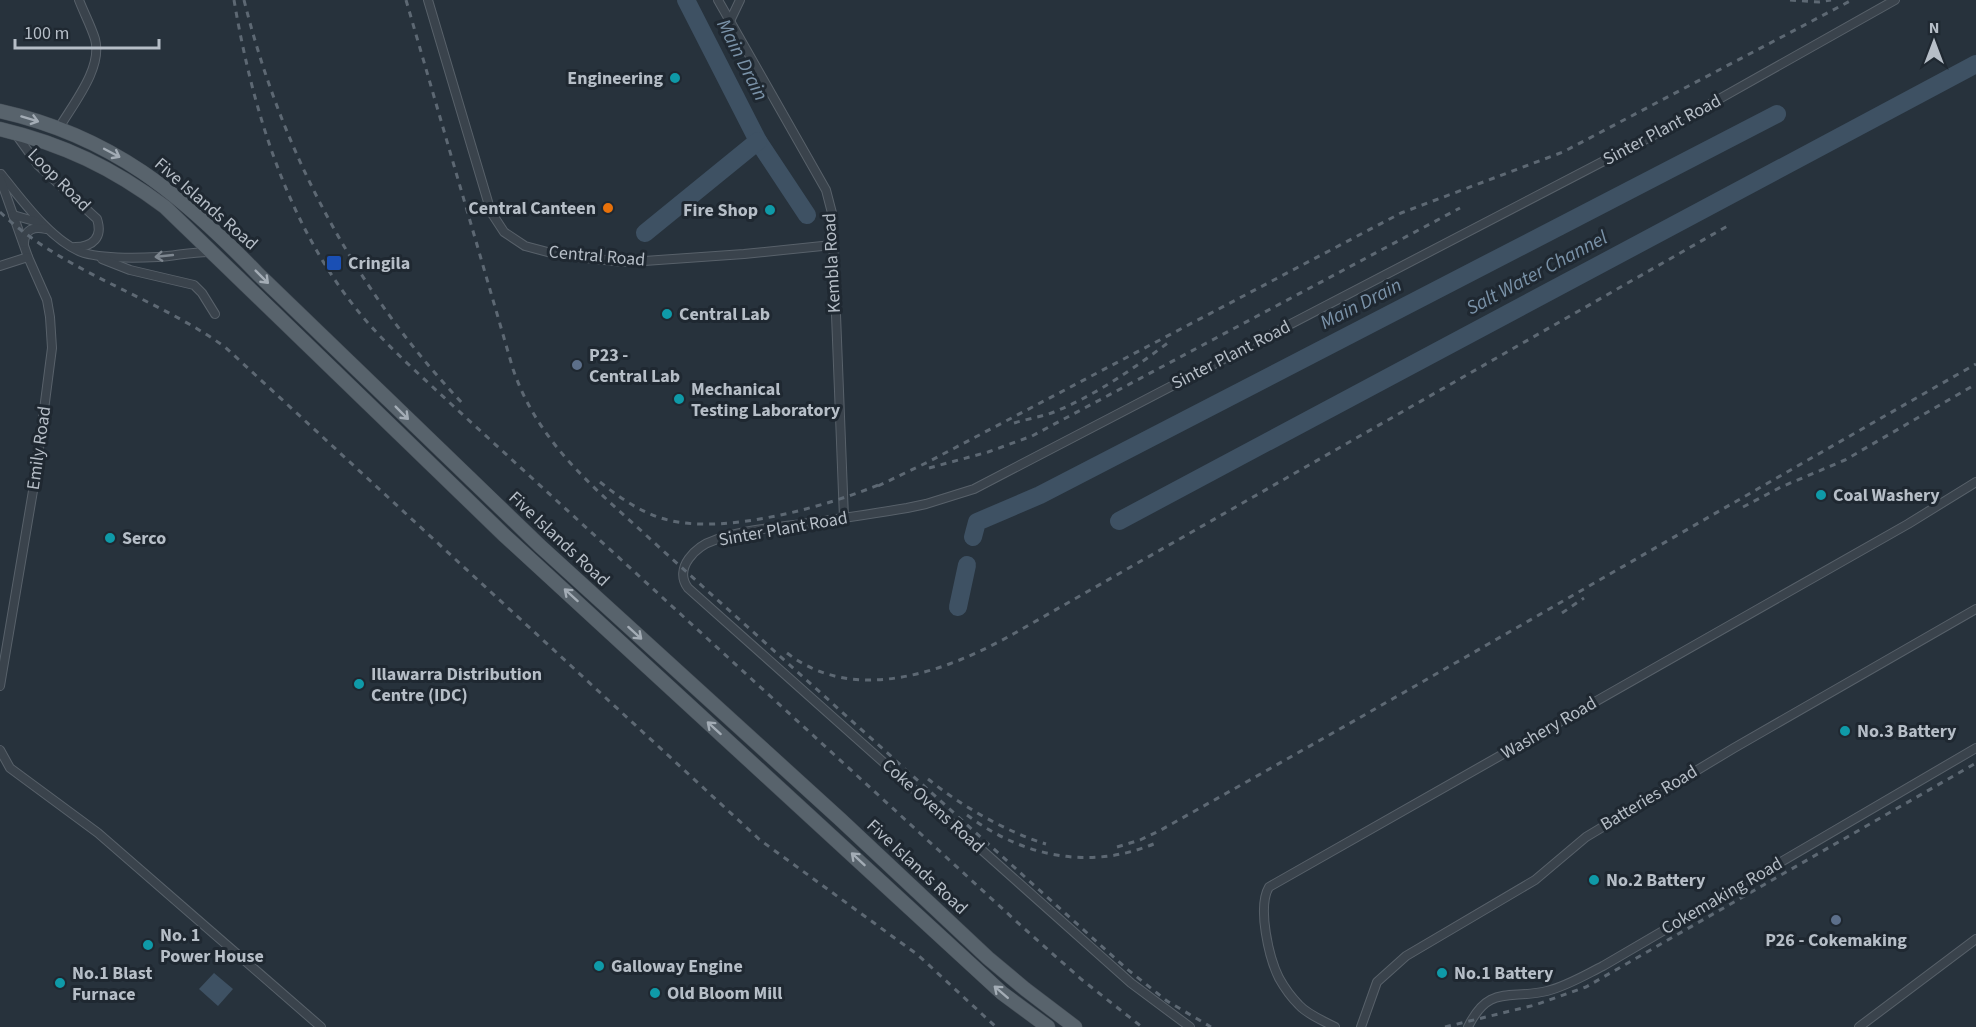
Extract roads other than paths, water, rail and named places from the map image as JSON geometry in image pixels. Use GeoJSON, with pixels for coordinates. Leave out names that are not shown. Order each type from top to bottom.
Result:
{"type":"FeatureCollection","features":[{"type":"Feature","properties":{"kind":"main road","name":"Five Islands Road"},"geometry":{"type":"LineString","coordinates":[[0,111],[59,128],[89,141],[147,174],[221,235],[540,546],[841,820],[988,958],[1025,990],[1076,1027]]}},
{"type":"Feature","properties":{"kind":"main road","name":"Five Islands Road"},"geometry":{"type":"LineString","coordinates":[[7,130],[89,159],[127,180],[165,207],[504,535],[1002,993],[1048,1027]]}},
{"type":"Feature","properties":{"kind":"street"},"geometry":{"type":"LineString","coordinates":[[59,128],[93,72],[96,54],[96,41],[79,0]]}},
{"type":"Feature","properties":{"kind":"street","name":"Central Road"},"geometry":{"type":"LineString","coordinates":[[428,0],[491,212],[504,232],[513,239],[525,246],[549,253],[630,262],[744,255],[832,244]]}},
{"type":"Feature","properties":{"kind":"street","name":"Kembla Road"},"geometry":{"type":"LineString","coordinates":[[718,0],[826,190],[832,213],[844,518]]}},
{"type":"Feature","properties":{"kind":"street"},"geometry":{"type":"LineString","coordinates":[[730,21],[740,0]]}},
{"type":"Feature","properties":{"kind":"street","name":"Sinter Plant Road"},"geometry":{"type":"LineString","coordinates":[[683,579],[683,569],[691,556],[698,549],[716,539],[754,530],[926,504],[974,489],[1673,125],[1895,0]]}},
{"type":"Feature","properties":{"kind":"street","name":"Loop Road"},"geometry":{"type":"LineString","coordinates":[[7,130],[35,162],[97,219],[99,230],[95,241],[87,246],[72,246]]}},
{"type":"Feature","properties":{"kind":"street","name":"Loop Road"},"geometry":{"type":"LineString","coordinates":[[0,176],[51,231],[84,253],[129,259],[213,252]]}},
{"type":"Feature","properties":{"kind":"street","name":"Loop Road"},"geometry":{"type":"LineString","coordinates":[[0,176],[13,214]]}},
{"type":"Feature","properties":{"kind":"street"},"geometry":{"type":"LineString","coordinates":[[13,214],[34,221],[51,231]]}},
{"type":"Feature","properties":{"kind":"street","name":"Emily Road"},"geometry":{"type":"LineString","coordinates":[[0,686],[35,479],[52,348],[49,309],[13,214]]}},
{"type":"Feature","properties":{"kind":"street"},"geometry":{"type":"LineString","coordinates":[[24,244],[28,231],[38,228],[51,231]]}},
{"type":"Feature","properties":{"kind":"street"},"geometry":{"type":"LineString","coordinates":[[84,253],[130,270],[197,287],[215,314]]}},
{"type":"Feature","properties":{"kind":"street"},"geometry":{"type":"LineString","coordinates":[[115,256],[149,275]]}},
{"type":"Feature","properties":{"kind":"street"},"geometry":{"type":"LineString","coordinates":[[0,266],[28,257]]}},
{"type":"Feature","properties":{"kind":"street","name":"Washery Road"},"geometry":{"type":"LineString","coordinates":[[1335,1027],[1300,1007],[1280,979],[1270,955],[1263,907],[1264,895],[1269,887],[1908,524],[1976,482]]}},
{"type":"Feature","properties":{"kind":"street","name":"Coke Ovens Road"},"geometry":{"type":"LineString","coordinates":[[683,579],[688,588],[1131,983],[1190,1027]]}},
{"type":"Feature","properties":{"kind":"street","name":"Batteries Road"},"geometry":{"type":"LineString","coordinates":[[1361,1027],[1377,982],[1406,956],[1535,880],[1586,837],[1734,748],[1976,609]]}},
{"type":"Feature","properties":{"kind":"street","name":"Cokemaking Road"},"geometry":{"type":"LineString","coordinates":[[1468,1027],[1475,1012],[1490,1000],[1502,996],[1548,991],[1603,966],[1976,748]]}},
{"type":"Feature","properties":{"kind":"street"},"geometry":{"type":"LineString","coordinates":[[0,750],[10,768],[98,832],[321,1027]]}},
{"type":"Feature","properties":{"kind":"street"},"geometry":{"type":"LineString","coordinates":[[1859,1027],[1976,939]]}},
{"type":"Feature","properties":{"kind":"water"},"geometry":{"type":"Polygon","coordinates":[[[214,973],[233,989],[218,1006],[199,989],[214,973]]]}},
{"type":"Feature","properties":{"kind":"waterway","name":"Main Drain"},"geometry":{"type":"LineString","coordinates":[[686,0],[758,141],[807,215]]}},
{"type":"Feature","properties":{"kind":"waterway","name":"Salt Water Channel"},"geometry":{"type":"LineString","coordinates":[[1119,521],[1976,64]]}},
{"type":"Feature","properties":{"kind":"waterway","name":"Main Drain"},"geometry":{"type":"LineString","coordinates":[[973,537],[977,522],[1040,495],[1777,114]]}},
{"type":"Feature","properties":{"kind":"waterway","name":"Main Drain"},"geometry":{"type":"LineString","coordinates":[[645,233],[758,141]]}},
{"type":"Feature","properties":{"kind":"waterway","name":"Main Drain"},"geometry":{"type":"LineString","coordinates":[[958,607],[967,565]]}},
{"type":"Feature","properties":{"kind":"railway"},"geometry":{"type":"LineString","coordinates":[[234,0],[262,121],[291,200],[330,273],[376,332],[450,403],[1017,922],[1081,979],[1142,1027]]}},
{"type":"Feature","properties":{"kind":"railway"},"geometry":{"type":"LineString","coordinates":[[244,0],[279,112],[328,218],[357,268],[390,316],[465,406]]}},
{"type":"Feature","properties":{"kind":"railway"},"geometry":{"type":"LineString","coordinates":[[406,0],[513,369],[539,423],[556,446],[574,468],[616,508],[1127,969],[1167,1001],[1211,1027]]}},
{"type":"Feature","properties":{"kind":"railway"},"geometry":{"type":"LineString","coordinates":[[1790,0],[1819,2],[1831,0]]}},
{"type":"Feature","properties":{"kind":"railway"},"geometry":{"type":"LineString","coordinates":[[878,486],[928,462],[1401,213],[1563,152],[1852,0]]}},
{"type":"Feature","properties":{"kind":"railway"},"geometry":{"type":"LineString","coordinates":[[929,468],[988,452],[1032,436],[1460,208]]}},
{"type":"Feature","properties":{"kind":"railway"},"geometry":{"type":"LineString","coordinates":[[0,212],[52,252],[169,313],[225,347],[760,840],[918,955],[996,1027]]}},
{"type":"Feature","properties":{"kind":"railway"},"geometry":{"type":"LineString","coordinates":[[787,653],[814,669],[842,678],[871,680],[901,677],[961,660],[1015,633],[1731,224]]}},
{"type":"Feature","properties":{"kind":"railway"},"geometry":{"type":"LineString","coordinates":[[1014,423],[1054,412],[1085,398],[1128,372],[1169,342]]}},
{"type":"Feature","properties":{"kind":"railway"},"geometry":{"type":"LineString","coordinates":[[1117,847],[1159,831],[1976,364]]}},
{"type":"Feature","properties":{"kind":"railway"},"geometry":{"type":"LineString","coordinates":[[1743,507],[1781,487],[1845,460],[1976,384]]}},
{"type":"Feature","properties":{"kind":"railway"},"geometry":{"type":"LineString","coordinates":[[600,482],[632,505],[650,514],[692,524],[718,524],[777,516],[835,501],[883,483]]}},
{"type":"Feature","properties":{"kind":"railway"},"geometry":{"type":"LineString","coordinates":[[1562,613],[1584,598]]}},
{"type":"Feature","properties":{"kind":"railway"},"geometry":{"type":"LineString","coordinates":[[1445,1027],[1535,1005],[1586,987],[1976,763]]}},
{"type":"Feature","properties":{"kind":"railway"},"geometry":{"type":"LineString","coordinates":[[928,779],[984,817],[1046,844]]}},
{"type":"Feature","properties":{"kind":"railway"},"geometry":{"type":"LineString","coordinates":[[967,815],[1011,841],[1034,850],[1058,855],[1082,858],[1106,856],[1131,852],[1156,843]]}},
{"type":"Feature","properties":{"kind":"place","name":"Engineering"},"geometry":{"type":"Point","coordinates":[675,78]}},
{"type":"Feature","properties":{"kind":"place","name":"Central Canteen"},"geometry":{"type":"Point","coordinates":[608,208]}},
{"type":"Feature","properties":{"kind":"place","name":"Fire Shop"},"geometry":{"type":"Point","coordinates":[770,210]}},
{"type":"Feature","properties":{"kind":"place","name":"Cringila"},"geometry":{"type":"Point","coordinates":[334,263]}},
{"type":"Feature","properties":{"kind":"place","name":"Central Lab"},"geometry":{"type":"Point","coordinates":[667,314]}},
{"type":"Feature","properties":{"kind":"place","name":"P23 - Central Lab"},"geometry":{"type":"Point","coordinates":[577,365]}},
{"type":"Feature","properties":{"kind":"place","name":"Mechanical Testing Laboratory"},"geometry":{"type":"Point","coordinates":[679,399]}},
{"type":"Feature","properties":{"kind":"place","name":"Coal Washery"},"geometry":{"type":"Point","coordinates":[1821,495]}},
{"type":"Feature","properties":{"kind":"place","name":"Serco"},"geometry":{"type":"Point","coordinates":[110,538]}},
{"type":"Feature","properties":{"kind":"place","name":"Illawarra Distribution Centre (IDC)"},"geometry":{"type":"Point","coordinates":[359,684]}},
{"type":"Feature","properties":{"kind":"place","name":"No.3 Battery"},"geometry":{"type":"Point","coordinates":[1845,731]}},
{"type":"Feature","properties":{"kind":"place","name":"No.2 Battery"},"geometry":{"type":"Point","coordinates":[1594,880]}},
{"type":"Feature","properties":{"kind":"place","name":"P26 - Cokemaking"},"geometry":{"type":"Point","coordinates":[1836,920]}},
{"type":"Feature","properties":{"kind":"place","name":"No. 1 Power House"},"geometry":{"type":"Point","coordinates":[148,945]}},
{"type":"Feature","properties":{"kind":"place","name":"Galloway Engine"},"geometry":{"type":"Point","coordinates":[599,966]}},
{"type":"Feature","properties":{"kind":"place","name":"No.1 Battery"},"geometry":{"type":"Point","coordinates":[1442,973]}},
{"type":"Feature","properties":{"kind":"place","name":"No.1 Blast Furnace"},"geometry":{"type":"Point","coordinates":[60,983]}},
{"type":"Feature","properties":{"kind":"place","name":"Old Bloom Mill"},"geometry":{"type":"Point","coordinates":[655,993]}}]}
